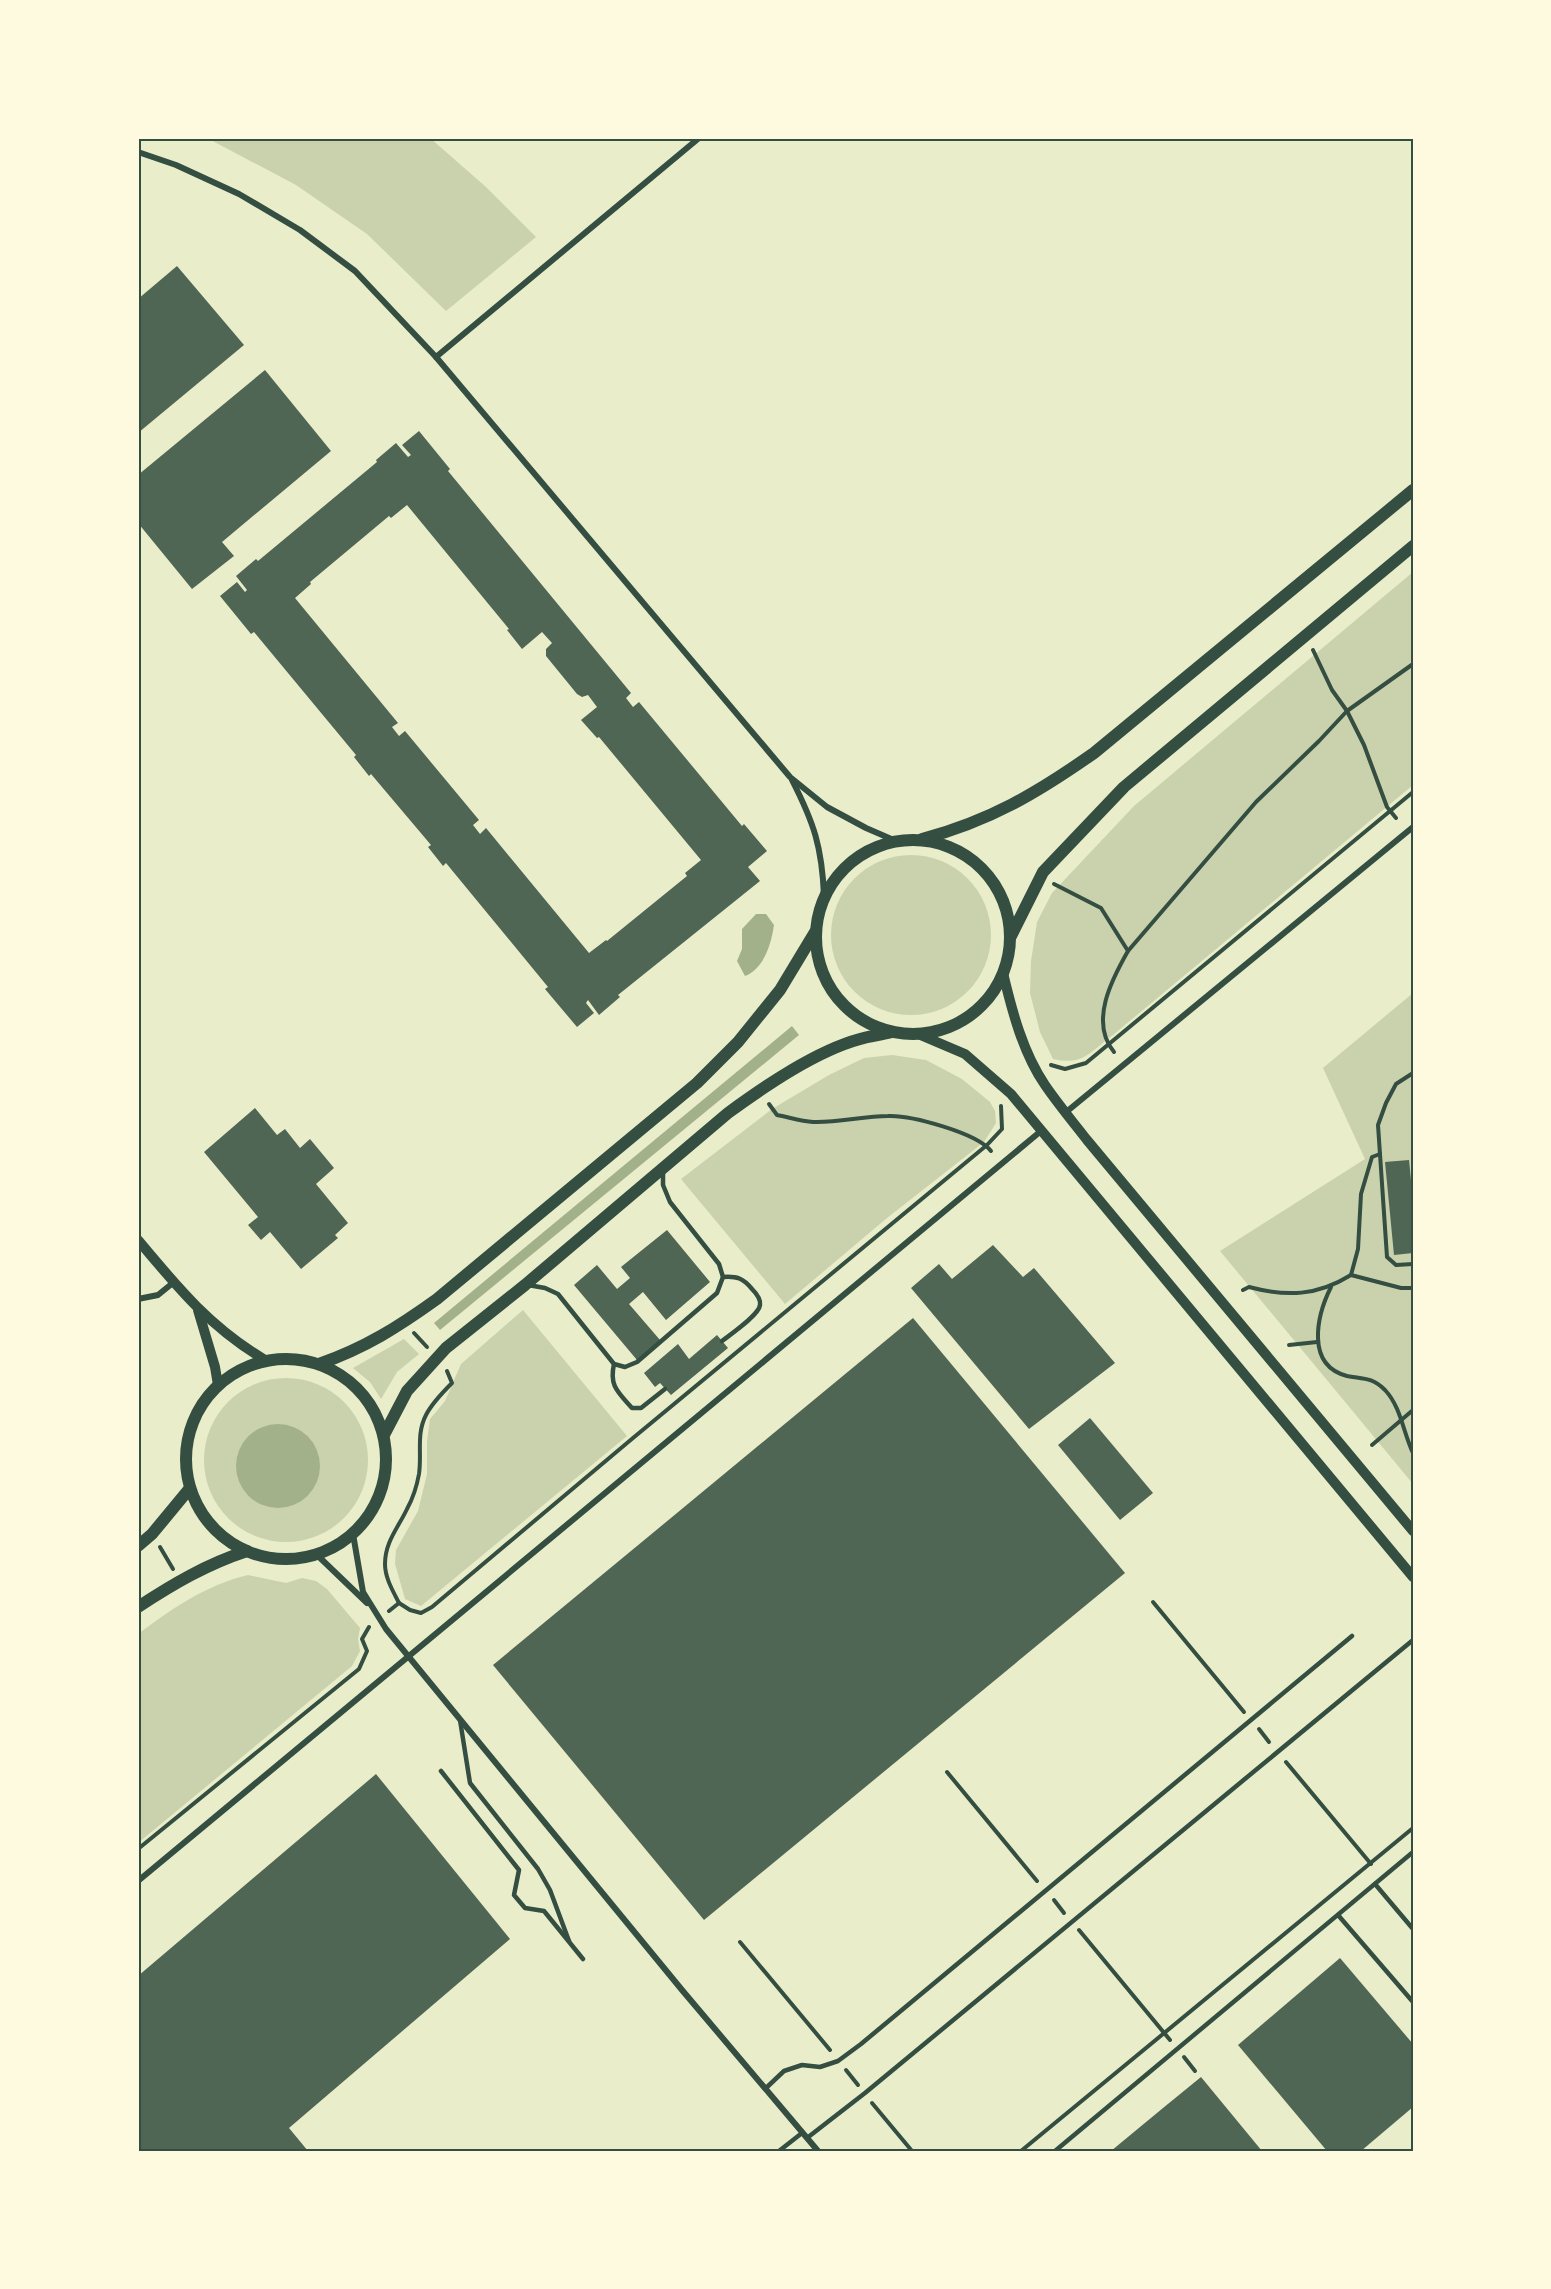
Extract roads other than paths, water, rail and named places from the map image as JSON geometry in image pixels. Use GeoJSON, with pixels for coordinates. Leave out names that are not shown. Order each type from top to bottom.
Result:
{"type":"FeatureCollection","features":[{"type":"Feature","properties":{"kind":"main road"},"geometry":{"type":"LineString","coordinates":[[319,1364],[344,1356],[405,1323],[697,1083],[738,1042],[780,990],[815,932],[824,896],[856,858],[874,847],[896,841],[920,840],[957,830],[992,816],[1046,786],[1075,766],[1413,490]]}},
{"type":"Feature","properties":{"kind":"main road"},"geometry":{"type":"LineString","coordinates":[[815,932],[818,963],[824,978],[839,1002],[866,1022],[892,1032],[918,1034],[948,1028],[975,1012],[1004,974],[1011,936],[1043,872],[1124,787],[1413,546]]}},
{"type":"Feature","properties":{"kind":"main road"},"geometry":{"type":"LineString","coordinates":[[920,840],[953,848],[989,876],[1006,906],[1011,936]]}},
{"type":"Feature","properties":{"kind":"main road"},"geometry":{"type":"LineString","coordinates":[[384,1435],[407,1391],[436,1358],[728,1113],[761,1089],[832,1049],[860,1039],[892,1032]]}},
{"type":"Feature","properties":{"kind":"main road"},"geometry":{"type":"LineString","coordinates":[[296,1359],[319,1364],[342,1376],[356,1387],[368,1400],[378,1417],[384,1435],[387,1462],[382,1489],[371,1513],[353,1534],[331,1549],[305,1558],[278,1559],[247,1551],[224,1538],[203,1516],[190,1488],[186,1461],[189,1433],[200,1407],[218,1385],[234,1373],[265,1360],[296,1359]]}},
{"type":"Feature","properties":{"kind":"main road"},"geometry":{"type":"LineString","coordinates":[[138,1546],[152,1534],[190,1488]]}},
{"type":"Feature","properties":{"kind":"main road"},"geometry":{"type":"LineString","coordinates":[[138,1607],[179,1580],[226,1557],[247,1551]]}},
{"type":"Feature","properties":{"kind":"street"},"geometry":{"type":"LineString","coordinates":[[436,357],[699,138]]}},
{"type":"Feature","properties":{"kind":"street"},"geometry":{"type":"LineString","coordinates":[[138,152],[176,165],[239,194],[300,230],[355,271],[436,357],[790,777],[827,807],[896,841]]}},
{"type":"Feature","properties":{"kind":"street"},"geometry":{"type":"LineString","coordinates":[[790,777],[812,819],[823,862],[824,896]]}},
{"type":"Feature","properties":{"kind":"street"},"geometry":{"type":"LineString","coordinates":[[1065,1113],[1413,827]]}},
{"type":"Feature","properties":{"kind":"street"},"geometry":{"type":"LineString","coordinates":[[1004,974],[1014,1013],[1037,1072],[1065,1113],[1413,1531]]}},
{"type":"Feature","properties":{"kind":"street"},"geometry":{"type":"LineString","coordinates":[[918,1034],[965,1054],[1011,1094],[1413,1577]]}},
{"type":"Feature","properties":{"kind":"street"},"geometry":{"type":"LineString","coordinates":[[138,1881],[1041,1131]]}},
{"type":"Feature","properties":{"kind":"street"},"geometry":{"type":"LineString","coordinates":[[139,1243],[198,1310],[240,1345],[265,1360]]}},
{"type":"Feature","properties":{"kind":"street"},"geometry":{"type":"LineString","coordinates":[[138,1299],[158,1295],[174,1282]]}},
{"type":"Feature","properties":{"kind":"street"},"geometry":{"type":"LineString","coordinates":[[198,1310],[218,1385]]}},
{"type":"Feature","properties":{"kind":"street"},"geometry":{"type":"LineString","coordinates":[[353,1534],[363,1592],[379,1620],[818,2151]]}},
{"type":"Feature","properties":{"kind":"street"},"geometry":{"type":"LineString","coordinates":[[316,1554],[373,1610]]}},
{"type":"Feature","properties":{"kind":"lane"},"geometry":{"type":"LineString","coordinates":[[525,1285],[545,1288],[558,1294],[614,1364],[626,1367],[637,1362],[717,1293],[723,1277],[719,1264],[670,1202],[663,1185],[663,1169]]}},
{"type":"Feature","properties":{"kind":"lane"},"geometry":{"type":"LineString","coordinates":[[723,1277],[735,1276],[745,1280],[759,1297],[760,1306],[756,1313],[723,1341]]}},
{"type":"Feature","properties":{"kind":"lane"},"geometry":{"type":"LineString","coordinates":[[614,1364],[611,1377],[616,1391],[632,1408],[641,1408],[665,1389]]}},
{"type":"Feature","properties":{"kind":"lane"},"geometry":{"type":"LineString","coordinates":[[765,2089],[784,2071],[802,2065],[820,2067],[838,2061],[1352,1636]]}},
{"type":"Feature","properties":{"kind":"lane"},"geometry":{"type":"LineString","coordinates":[[779,2151],[865,2093],[1413,1640]]}},
{"type":"Feature","properties":{"kind":"lane"},"geometry":{"type":"LineString","coordinates":[[460,1720],[470,1783],[538,1869],[550,1890],[569,1941]]}},
{"type":"Feature","properties":{"kind":"lane"},"geometry":{"type":"LineString","coordinates":[[441,1771],[519,1870],[514,1895],[525,1908],[544,1911],[584,1959]]}},
{"type":"Feature","properties":{"kind":"lane"},"geometry":{"type":"LineString","coordinates":[[1055,2151],[1413,1852]]}},
{"type":"Feature","properties":{"kind":"lane"},"geometry":{"type":"LineString","coordinates":[[1375,1884],[1413,1929]]}},
{"type":"Feature","properties":{"kind":"lane"},"geometry":{"type":"LineString","coordinates":[[1338,1915],[1413,2002]]}}]}
